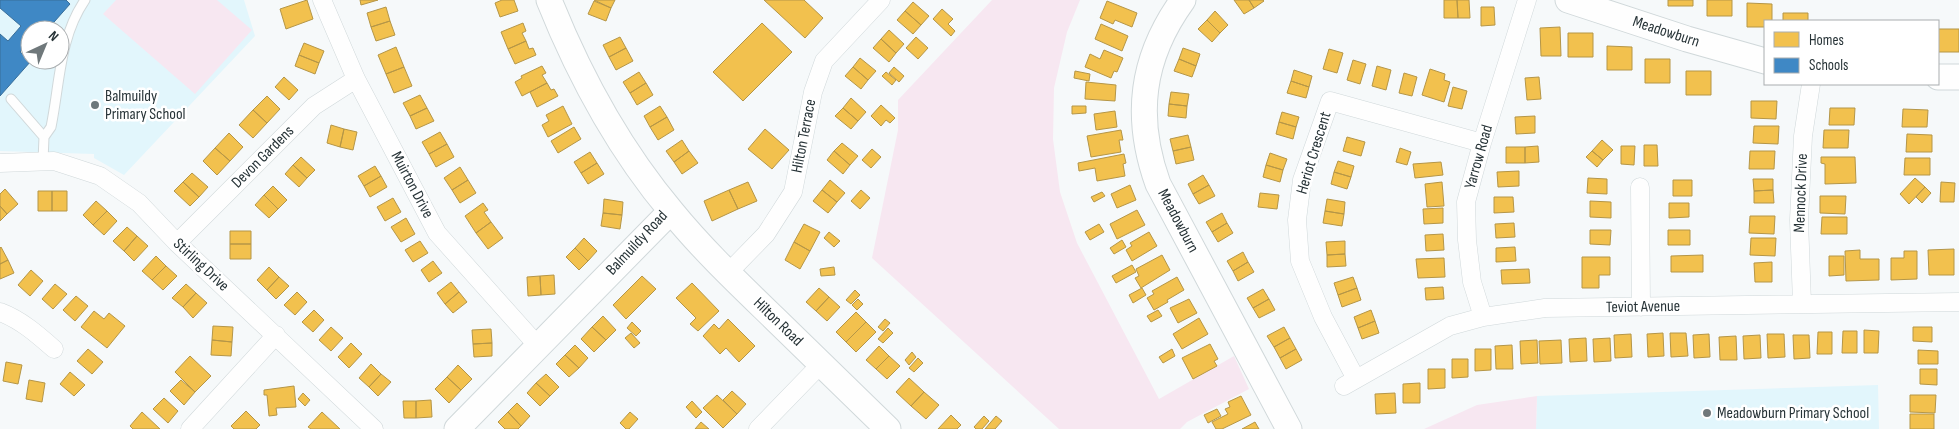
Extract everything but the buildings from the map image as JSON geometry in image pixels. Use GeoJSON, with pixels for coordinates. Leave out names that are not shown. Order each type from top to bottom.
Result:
{"type":"FeatureCollection","features":[{"type":"Feature","properties":{"kind":"street","name":"Muirton Drive"},"geometry":{"type":"LineString","coordinates":[[322,0],[356,79],[438,233],[538,346]]}},
{"type":"Feature","properties":{"kind":"street","name":"Balmuildy Road"},"geometry":{"type":"LineString","coordinates":[[457,429],[671,211],[632,158],[597,102],[566,43],[549,0]]}},
{"type":"Feature","properties":{"kind":"street","name":"Hilton Terrace"},"geometry":{"type":"LineString","coordinates":[[728,274],[766,234],[793,192],[813,92],[824,61],[881,0]]}},
{"type":"Feature","properties":{"kind":"street","name":"Meadowburn"},"geometry":{"type":"LineString","coordinates":[[1183,0],[1162,33],[1149,70],[1144,109],[1147,147],[1158,184],[1289,429]]}},
{"type":"Feature","properties":{"kind":"street","name":"Yarrow Road"},"geometry":{"type":"LineString","coordinates":[[1483,317],[1472,282],[1467,240],[1466,202],[1482,143],[1527,0]]}},
{"type":"Feature","properties":{"kind":"street","name":"Meadowburn"},"geometry":{"type":"LineString","coordinates":[[1568,0],[1688,39],[1764,61]]}},
{"type":"Feature","properties":{"kind":"street"},"geometry":{"type":"LineString","coordinates":[[1939,77],[1959,78]]}},
{"type":"Feature","properties":{"kind":"street","name":"Devon Gardens"},"geometry":{"type":"LineString","coordinates":[[176,243],[314,106],[356,79]]}},
{"type":"Feature","properties":{"kind":"street","name":"Mennock Drive"},"geometry":{"type":"LineString","coordinates":[[1802,303],[1799,220],[1803,136],[1811,85]]}},
{"type":"Feature","properties":{"kind":"street","name":"Heriot Crescent"},"geometry":{"type":"LineString","coordinates":[[1350,382],[1300,261],[1297,220],[1302,180],[1330,101],[1482,143]]}},
{"type":"Feature","properties":{"kind":"street","name":"Stirling Drive"},"geometry":{"type":"LineString","coordinates":[[0,163],[54,161],[100,176],[139,203],[176,243],[374,429]]}},
{"type":"Feature","properties":{"kind":"street"},"geometry":{"type":"LineString","coordinates":[[1640,187],[1640,307]]}},
{"type":"Feature","properties":{"kind":"street","name":"Hilton Road"},"geometry":{"type":"LineString","coordinates":[[671,211],[728,274],[888,429]]}},
{"type":"Feature","properties":{"kind":"street","name":"Teviot Avenue"},"geometry":{"type":"LineString","coordinates":[[1350,382],[1450,326],[1483,317],[1545,308],[1959,302]]}},
{"type":"Feature","properties":{"kind":"street"},"geometry":{"type":"LineString","coordinates":[[0,312],[13,317],[34,331],[54,349]]}},
{"type":"Feature","properties":{"kind":"street"},"geometry":{"type":"LineString","coordinates":[[190,429],[276,336]]}},
{"type":"Feature","properties":{"kind":"street"},"geometry":{"type":"LineString","coordinates":[[758,429],[821,364]]}},
{"type":"Feature","properties":{"kind":"lane"},"geometry":{"type":"LineString","coordinates":[[43,161],[44,136],[51,127],[63,50],[68,31],[85,0]]}},
{"type":"Feature","properties":{"kind":"lane"},"geometry":{"type":"LineString","coordinates":[[11,99],[44,136]]}},
{"type":"Feature","properties":{"kind":"shaded area","name":"Balmuildy Primary School"},"geometry":{"type":"Polygon","coordinates":[[[0,0],[244,0],[255,36],[124,175],[94,158],[94,154],[0,151],[0,0]]]}},
{"type":"Feature","properties":{"kind":"shaded area"},"geometry":{"type":"Polygon","coordinates":[[[116,0],[217,0],[252,30],[195,94],[103,14],[116,0]]]}},
{"type":"Feature","properties":{"kind":"shaded area"},"geometry":{"type":"Polygon","coordinates":[[[992,0],[1080,0],[1067,32],[1054,88],[1053,139],[1060,192],[1077,243],[1159,399],[1234,356],[1249,389],[1187,422],[1180,429],[1059,429],[872,258],[898,130],[898,100],[992,0]]]}},
{"type":"Feature","properties":{"kind":"shaded area","name":"Meadowburn Primary School"},"geometry":{"type":"Polygon","coordinates":[[[1878,385],[1879,429],[1536,429],[1537,396],[1878,385]]]}},
{"type":"Feature","properties":{"kind":"shaded area"},"geometry":{"type":"Polygon","coordinates":[[[1537,396],[1536,429],[1424,429],[1477,405],[1537,396]]]}},
{"type":"Feature","properties":{"kind":"place","name":"Balmuildy Primary School"},"geometry":{"type":"Point","coordinates":[95,105]}},
{"type":"Feature","properties":{"kind":"place","name":"Meadowburn Primary School"},"geometry":{"type":"Point","coordinates":[1707,413]}}]}
